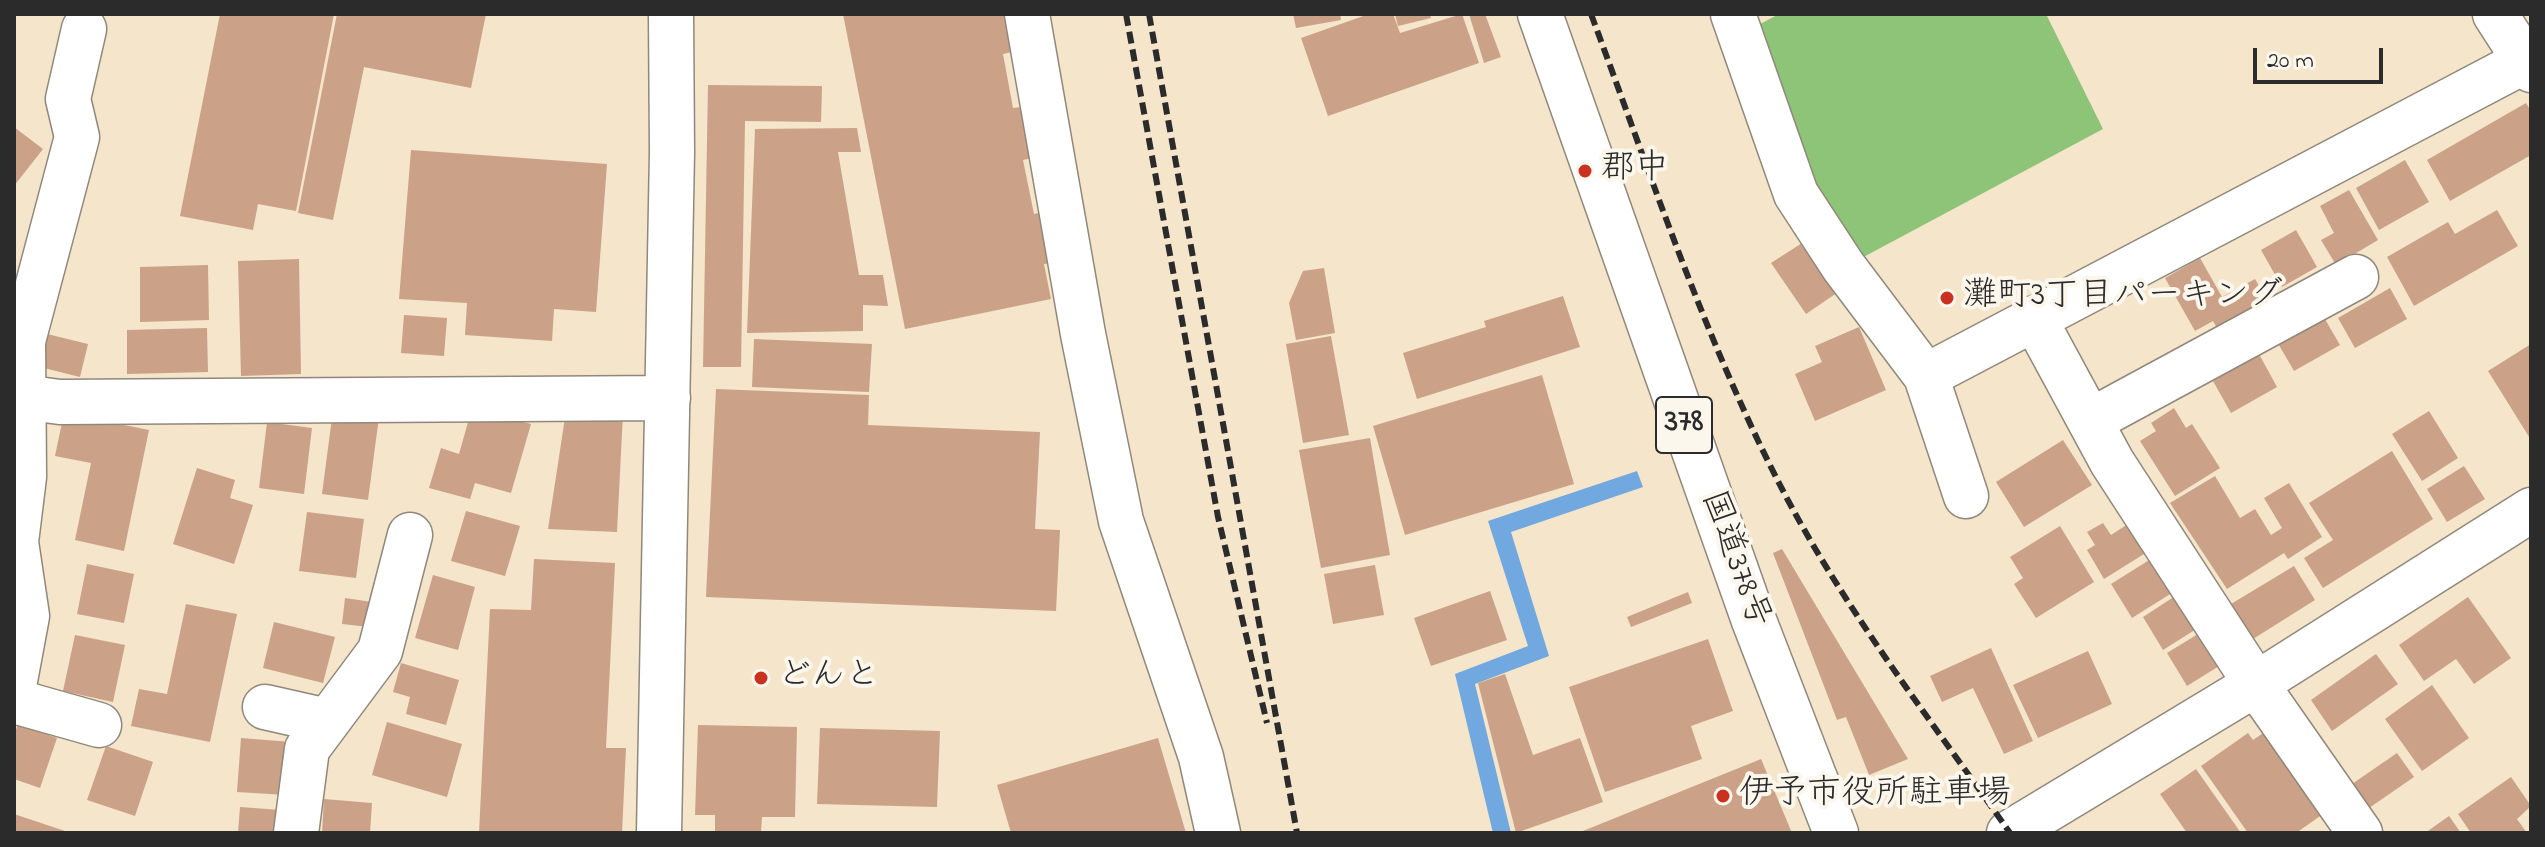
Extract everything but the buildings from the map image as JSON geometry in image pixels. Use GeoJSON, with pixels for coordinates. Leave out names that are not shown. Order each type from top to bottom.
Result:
{"type":"FeatureCollection","features":[{"type":"Feature","properties":{"kind":"main road"},"geometry":{"type":"LineString","coordinates":[[659,833],[668,398],[671,14]]}},
{"type":"Feature","properties":{"kind":"main road"},"geometry":{"type":"LineString","coordinates":[[1027,14],[1083,334],[1121,521],[1201,757],[1218,833]]}},
{"type":"Feature","properties":{"kind":"main road","name":"国道378号"},"geometry":{"type":"LineString","coordinates":[[1540,14],[1748,603],[1836,833]]}},
{"type":"Feature","properties":{"kind":"main road"},"geometry":{"type":"LineString","coordinates":[[1733,14],[1796,194],[1850,277],[1926,376],[1966,496]]}},
{"type":"Feature","properties":{"kind":"main road"},"geometry":{"type":"LineString","coordinates":[[1926,376],[2528,66],[2499,15]]}},
{"type":"Feature","properties":{"kind":"main road"},"geometry":{"type":"LineString","coordinates":[[14,686],[27,616],[16,542],[24,477],[19,397],[23,341],[77,137],[68,99],[84,29]]}},
{"type":"Feature","properties":{"kind":"main road"},"geometry":{"type":"LineString","coordinates":[[2090,421],[2356,277]]}},
{"type":"Feature","properties":{"kind":"main road"},"geometry":{"type":"LineString","coordinates":[[2034,318],[2112,462],[2256,684],[2360,833]]}},
{"type":"Feature","properties":{"kind":"main road"},"geometry":{"type":"LineString","coordinates":[[19,397],[60,402],[668,398]]}},
{"type":"Feature","properties":{"kind":"main road"},"geometry":{"type":"LineString","coordinates":[[2009,833],[2256,684],[2531,510]]}},
{"type":"Feature","properties":{"kind":"main road"},"geometry":{"type":"LineString","coordinates":[[296,833],[307,749],[380,651],[410,535]]}},
{"type":"Feature","properties":{"kind":"main road"},"geometry":{"type":"LineString","coordinates":[[14,701],[99,725]]}},
{"type":"Feature","properties":{"kind":"main road"},"geometry":{"type":"LineString","coordinates":[[265,707],[327,721]]}},
{"type":"Feature","properties":{"kind":"green space"},"geometry":{"type":"Polygon","coordinates":[[[1779,14],[2046,14],[2103,129],[1856,261],[1808,193],[1749,30],[1779,14]]]}},
{"type":"Feature","properties":{"kind":"water"},"geometry":{"type":"Polygon","coordinates":[[[1637,471],[1643,487],[1511,532],[1549,656],[1475,684],[1511,833],[1493,833],[1455,674],[1528,646],[1488,521],[1637,471]]]}},
{"type":"Feature","properties":{"kind":"railway"},"geometry":{"type":"LineString","coordinates":[[1126,14],[1218,517],[1267,723]]}},
{"type":"Feature","properties":{"kind":"railway"},"geometry":{"type":"LineString","coordinates":[[1149,14],[1297,833]]}},
{"type":"Feature","properties":{"kind":"railway"},"geometry":{"type":"LineString","coordinates":[[1591,14],[1702,312],[1780,485],[1860,619],[2010,833]]}},
{"type":"Feature","properties":{"kind":"place","name":"郡中"},"geometry":{"type":"Point","coordinates":[1585,171]}},
{"type":"Feature","properties":{"kind":"place","name":"灘町3丁目パーキング"},"geometry":{"type":"Point","coordinates":[1947,298]}},
{"type":"Feature","properties":{"kind":"place","name":"どんと"},"geometry":{"type":"Point","coordinates":[761,678]}},
{"type":"Feature","properties":{"kind":"place","name":"伊予市役所駐車場"},"geometry":{"type":"Point","coordinates":[1723,796]}}]}
